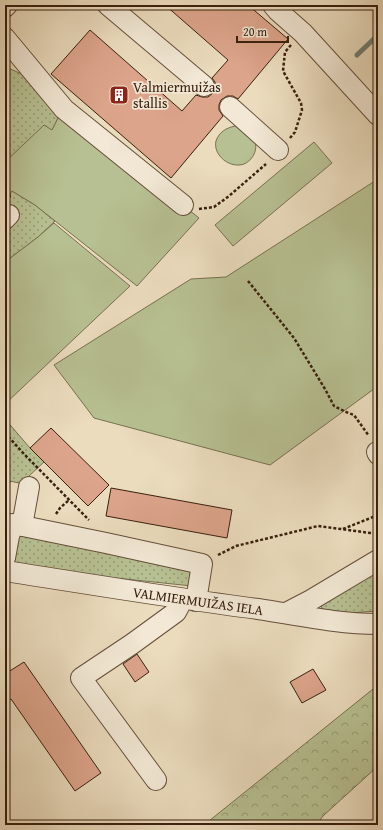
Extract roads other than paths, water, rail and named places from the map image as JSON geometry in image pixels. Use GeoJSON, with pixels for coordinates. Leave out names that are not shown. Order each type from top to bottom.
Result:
{"type":"FeatureCollection","features":[{"type":"Feature","properties":{"kind":"street"},"geometry":{"type":"LineString","coordinates":[[108,5],[204,86]]}},
{"type":"Feature","properties":{"kind":"street"},"geometry":{"type":"LineString","coordinates":[[273,5],[303,34],[378,115]]}},
{"type":"Feature","properties":{"kind":"street"},"geometry":{"type":"LineString","coordinates":[[5,38],[64,109],[183,205]]}},
{"type":"Feature","properties":{"kind":"street"},"geometry":{"type":"LineString","coordinates":[[230,107],[278,150]]}},
{"type":"Feature","properties":{"kind":"street"},"geometry":{"type":"LineString","coordinates":[[22,526],[29,487]]}},
{"type":"Feature","properties":{"kind":"street"},"geometry":{"type":"LineString","coordinates":[[5,558],[13,524],[202,564],[189,600],[176,612],[132,644],[81,678],[156,780]]}},
{"type":"Feature","properties":{"kind":"street"},"geometry":{"type":"LineString","coordinates":[[286,613],[311,600],[378,560]]}},
{"type":"Feature","properties":{"kind":"street","name":"VALMIERMUIŽAS IELA"},"geometry":{"type":"LineString","coordinates":[[5,571],[189,600],[286,613],[336,622],[378,624]]}},
{"type":"Feature","properties":{"kind":"waterway"},"geometry":{"type":"LineString","coordinates":[[357,55],[378,35]]}},
{"type":"Feature","properties":{"kind":"place","name":"Valmiermuižas stallis"},"geometry":{"type":"Point","coordinates":[119,95]}}]}
